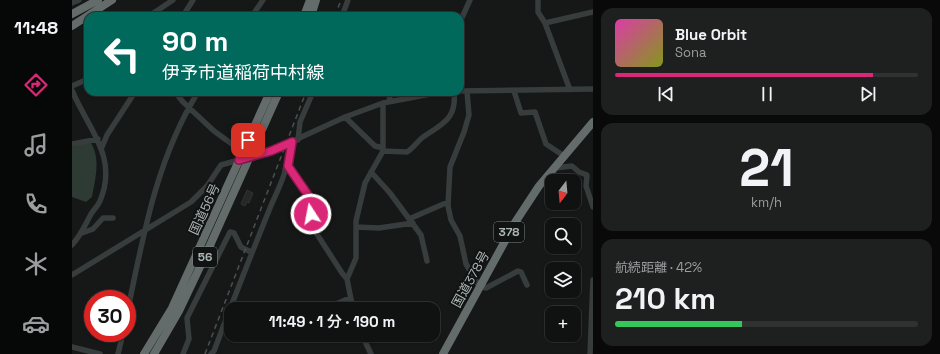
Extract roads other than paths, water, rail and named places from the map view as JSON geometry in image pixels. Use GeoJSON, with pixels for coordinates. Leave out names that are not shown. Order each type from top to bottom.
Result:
{"type":"FeatureCollection","features":[{"type":"Feature","properties":{"kind":"highway"},"geometry":{"type":"LineString","coordinates":[[72,14],[98,0]]}},
{"type":"Feature","properties":{"kind":"highway"},"geometry":{"type":"LineString","coordinates":[[94,12],[112,0]]}},
{"type":"Feature","properties":{"kind":"highway"},"geometry":{"type":"LineString","coordinates":[[306,12],[310,0]]}},
{"type":"Feature","properties":{"kind":"highway"},"geometry":{"type":"LineString","coordinates":[[312,12],[316,0]]}},
{"type":"Feature","properties":{"kind":"highway"},"geometry":{"type":"LineString","coordinates":[[72,26],[84,18]]}},
{"type":"Feature","properties":{"kind":"highway","name":"国道56号"},"geometry":{"type":"LineString","coordinates":[[144,354],[172,308],[268,96]]}},
{"type":"Feature","properties":{"kind":"highway","name":"国道56号"},"geometry":{"type":"LineString","coordinates":[[154,354],[179,311],[251,158],[277,96]]}},
{"type":"Feature","properties":{"kind":"highway","name":"国道378号"},"geometry":{"type":"LineString","coordinates":[[443,354],[479,286],[516,222],[539,186],[593,122]]}},
{"type":"Feature","properties":{"kind":"street"},"geometry":{"type":"LineString","coordinates":[[72,3],[79,0]]}},
{"type":"Feature","properties":{"kind":"street"},"geometry":{"type":"LineString","coordinates":[[155,12],[173,0]]}},
{"type":"Feature","properties":{"kind":"street"},"geometry":{"type":"LineString","coordinates":[[186,12],[193,0]]}},
{"type":"Feature","properties":{"kind":"street"},"geometry":{"type":"LineString","coordinates":[[255,12],[263,0]]}},
{"type":"Feature","properties":{"kind":"street"},"geometry":{"type":"LineString","coordinates":[[344,12],[348,0]]}},
{"type":"Feature","properties":{"kind":"street"},"geometry":{"type":"LineString","coordinates":[[464,13],[470,0]]}},
{"type":"Feature","properties":{"kind":"street"},"geometry":{"type":"LineString","coordinates":[[538,0],[538,12],[545,23],[570,90]]}},
{"type":"Feature","properties":{"kind":"street"},"geometry":{"type":"LineString","coordinates":[[545,23],[593,12]]}},
{"type":"Feature","properties":{"kind":"street"},"geometry":{"type":"LineString","coordinates":[[72,86],[84,81]]}},
{"type":"Feature","properties":{"kind":"street"},"geometry":{"type":"LineString","coordinates":[[464,91],[593,89]]}},
{"type":"Feature","properties":{"kind":"street"},"geometry":{"type":"LineString","coordinates":[[72,90],[102,147],[105,164],[104,187],[100,201],[92,212],[82,233],[72,245]]}},
{"type":"Feature","properties":{"kind":"street"},"geometry":{"type":"LineString","coordinates":[[468,91],[469,115],[450,167],[448,212],[460,236],[466,264],[479,286],[486,288],[518,272],[521,272],[527,285]]}},
{"type":"Feature","properties":{"kind":"street"},"geometry":{"type":"LineString","coordinates":[[514,91],[520,113],[535,112],[546,144],[564,156]]}},
{"type":"Feature","properties":{"kind":"street"},"geometry":{"type":"LineString","coordinates":[[102,147],[107,135],[132,96]]}},
{"type":"Feature","properties":{"kind":"street"},"geometry":{"type":"LineString","coordinates":[[179,96],[214,131],[243,152]]}},
{"type":"Feature","properties":{"kind":"street"},"geometry":{"type":"LineString","coordinates":[[132,290],[156,186],[166,154],[196,96]]}},
{"type":"Feature","properties":{"kind":"street"},"geometry":{"type":"LineString","coordinates":[[298,140],[300,122],[311,96]]}},
{"type":"Feature","properties":{"kind":"street"},"geometry":{"type":"LineString","coordinates":[[347,279],[356,258],[356,227],[365,183],[383,150],[386,102],[389,96]]}},
{"type":"Feature","properties":{"kind":"street"},"geometry":{"type":"LineString","coordinates":[[72,276],[191,202],[204,190],[220,165],[251,158],[298,140],[345,117],[386,102],[419,96]]}},
{"type":"Feature","properties":{"kind":"street"},"geometry":{"type":"LineString","coordinates":[[345,117],[375,146],[383,150],[407,152],[423,138],[447,121],[455,105],[454,96]]}},
{"type":"Feature","properties":{"kind":"street"},"geometry":{"type":"LineString","coordinates":[[72,103],[79,105]]}},
{"type":"Feature","properties":{"kind":"street"},"geometry":{"type":"LineString","coordinates":[[72,144],[98,139]]}},
{"type":"Feature","properties":{"kind":"street"},"geometry":{"type":"LineString","coordinates":[[211,354],[214,351],[251,252],[283,179],[285,168],[288,166],[292,142]]}},
{"type":"Feature","properties":{"kind":"street"},"geometry":{"type":"LineString","coordinates":[[288,166],[308,195],[315,231],[347,279],[351,302]]}},
{"type":"Feature","properties":{"kind":"street"},"geometry":{"type":"LineString","coordinates":[[554,168],[572,166],[579,172],[587,175],[586,186],[593,207]]}},
{"type":"Feature","properties":{"kind":"street"},"geometry":{"type":"LineString","coordinates":[[371,172],[390,193],[422,234],[427,261]]}},
{"type":"Feature","properties":{"kind":"street"},"geometry":{"type":"LineString","coordinates":[[356,227],[379,228],[411,221],[448,202]]}},
{"type":"Feature","properties":{"kind":"street"},"geometry":{"type":"LineString","coordinates":[[82,233],[93,229],[102,218],[113,218]]}},
{"type":"Feature","properties":{"kind":"street"},"geometry":{"type":"LineString","coordinates":[[183,354],[189,339],[187,318],[230,232],[234,233],[241,247],[251,252]]}},
{"type":"Feature","properties":{"kind":"street"},"geometry":{"type":"LineString","coordinates":[[590,354],[593,280]]}},
{"type":"Feature","properties":{"kind":"street"},"geometry":{"type":"LineString","coordinates":[[341,302],[350,298]]}},
{"type":"Feature","properties":{"kind":"street"},"geometry":{"type":"LineString","coordinates":[[118,354],[121,342]]}},
{"type":"Feature","properties":{"kind":"street"},"geometry":{"type":"LineString","coordinates":[[365,342],[371,354]]}},
{"type":"Feature","properties":{"kind":"street"},"geometry":{"type":"LineString","coordinates":[[72,347],[100,354]]}},
{"type":"Feature","properties":{"kind":"railway"},"geometry":{"type":"LineString","coordinates":[[336,12],[341,0]]}},
{"type":"Feature","properties":{"kind":"railway"},"geometry":{"type":"LineString","coordinates":[[205,354],[304,96]]}}]}
